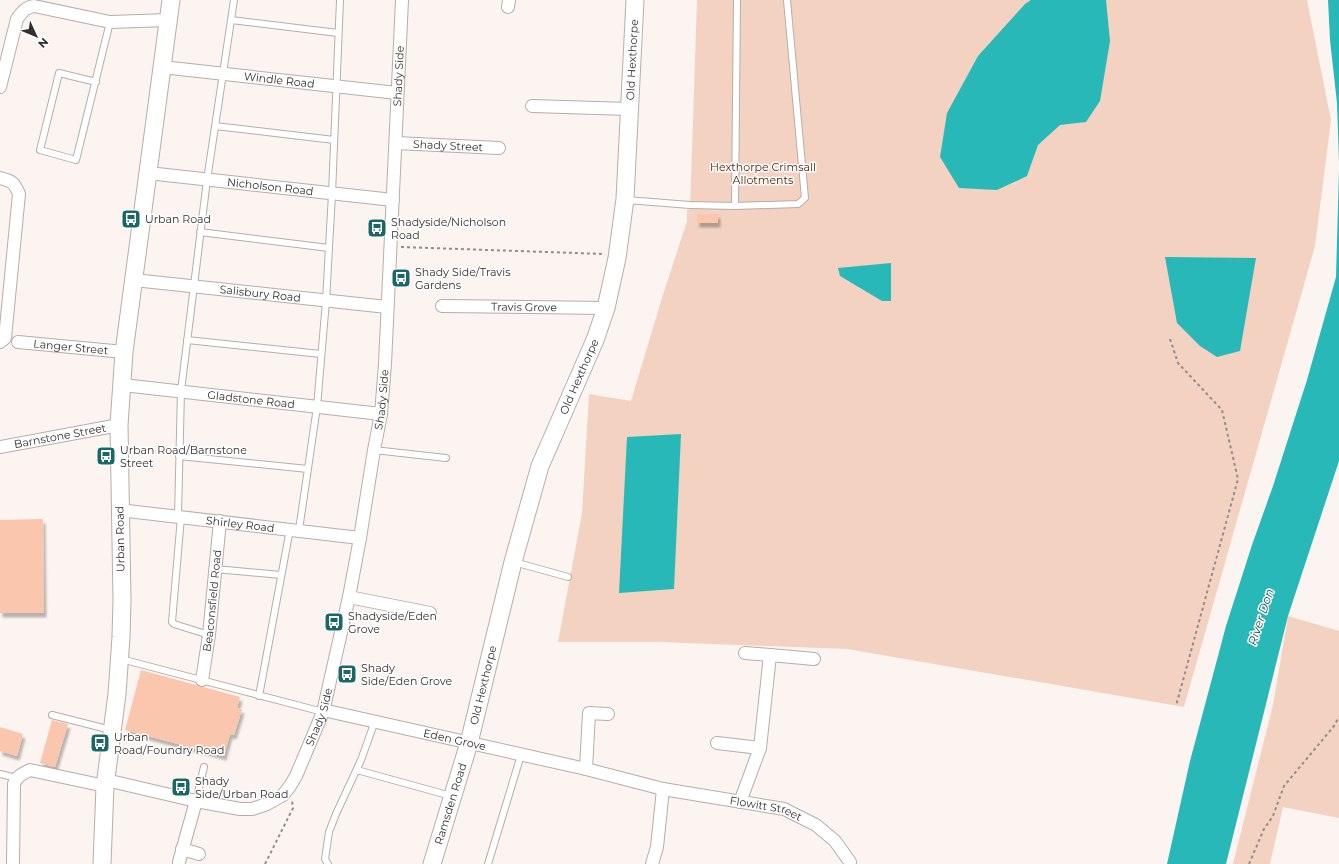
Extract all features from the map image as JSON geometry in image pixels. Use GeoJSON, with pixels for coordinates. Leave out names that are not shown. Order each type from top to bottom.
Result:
{"type":"FeatureCollection","features":[{"type":"Feature","properties":{"kind":"street","name":"Urban Road"},"geometry":{"type":"LineString","coordinates":[[102,864],[106,783],[113,730],[122,600],[119,510],[119,424],[123,385],[124,352],[171,0]]}},
{"type":"Feature","properties":{"kind":"street","name":"Shady Side"},"geometry":{"type":"LineString","coordinates":[[16,778],[30,770],[240,809],[252,809],[267,804],[283,795],[296,776],[323,711],[349,597],[381,414],[385,364],[402,0]]}},
{"type":"Feature","properties":{"kind":"street","name":"Old Hexthorpe"},"geometry":{"type":"LineString","coordinates":[[469,743],[513,562],[540,466],[595,340],[606,308],[618,254],[625,200],[635,0]]}},
{"type":"Feature","properties":{"kind":"street"},"geometry":{"type":"LineString","coordinates":[[0,87],[4,55],[17,18],[23,10],[29,7],[34,6],[110,22],[169,20]]}},
{"type":"Feature","properties":{"kind":"street","name":"Windle Road"},"geometry":{"type":"LineString","coordinates":[[162,67],[397,93]]}},
{"type":"Feature","properties":{"kind":"street"},"geometry":{"type":"LineString","coordinates":[[532,106],[629,109]]}},
{"type":"Feature","properties":{"kind":"street","name":"Shady Street"},"geometry":{"type":"LineString","coordinates":[[396,144],[499,148]]}},
{"type":"Feature","properties":{"kind":"street","name":"Nicholson Road"},"geometry":{"type":"LineString","coordinates":[[148,174],[393,200]]}},
{"type":"Feature","properties":{"kind":"street"},"geometry":{"type":"LineString","coordinates":[[0,178],[12,182],[16,187],[18,194],[5,338],[0,342]]}},
{"type":"Feature","properties":{"kind":"street","name":"Salisbury Road"},"geometry":{"type":"LineString","coordinates":[[134,280],[387,307]]}},
{"type":"Feature","properties":{"kind":"street","name":"Travis Grove"},"geometry":{"type":"LineString","coordinates":[[442,306],[606,308]]}},
{"type":"Feature","properties":{"kind":"street","name":"Langer Street"},"geometry":{"type":"LineString","coordinates":[[18,342],[124,352]]}},
{"type":"Feature","properties":{"kind":"street","name":"Gladstone Road"},"geometry":{"type":"LineString","coordinates":[[123,385],[381,414]]}},
{"type":"Feature","properties":{"kind":"street","name":"Barnstone Street"},"geometry":{"type":"LineString","coordinates":[[0,447],[119,424]]}},
{"type":"Feature","properties":{"kind":"street","name":"Shirley Road"},"geometry":{"type":"LineString","coordinates":[[119,510],[360,538]]}},
{"type":"Feature","properties":{"kind":"street","name":"Beaconsfield Road"},"geometry":{"type":"LineString","coordinates":[[202,680],[209,635],[220,521]]}},
{"type":"Feature","properties":{"kind":"street"},"geometry":{"type":"LineString","coordinates":[[349,597],[430,613]]}},
{"type":"Feature","properties":{"kind":"street"},"geometry":{"type":"LineString","coordinates":[[745,652],[814,659]]}},
{"type":"Feature","properties":{"kind":"street"},"geometry":{"type":"LineString","coordinates":[[740,802],[760,748],[770,655]]}},
{"type":"Feature","properties":{"kind":"street","name":"Eden Grove"},"geometry":{"type":"LineString","coordinates":[[323,711],[375,721],[586,769],[663,790]]}},
{"type":"Feature","properties":{"kind":"street"},"geometry":{"type":"LineString","coordinates":[[586,769],[589,713],[608,714]]}},
{"type":"Feature","properties":{"kind":"street","name":"Ramsden Road"},"geometry":{"type":"LineString","coordinates":[[432,864],[469,743]]}},
{"type":"Feature","properties":{"kind":"street"},"geometry":{"type":"LineString","coordinates":[[717,743],[760,748]]}},
{"type":"Feature","properties":{"kind":"street"},"geometry":{"type":"LineString","coordinates":[[13,864],[14,784],[16,778]]}},
{"type":"Feature","properties":{"kind":"street"},"geometry":{"type":"LineString","coordinates":[[652,864],[657,847],[663,790]]}},
{"type":"Feature","properties":{"kind":"street","name":"Flowitt Street"},"geometry":{"type":"LineString","coordinates":[[663,790],[784,809],[816,825],[835,841],[850,862]]}},
{"type":"Feature","properties":{"kind":"street"},"geometry":{"type":"LineString","coordinates":[[180,863],[182,849],[196,801]]}},
{"type":"Feature","properties":{"kind":"street"},"geometry":{"type":"LineString","coordinates":[[182,849],[199,854]]}},
{"type":"Feature","properties":{"kind":"lane"},"geometry":{"type":"LineString","coordinates":[[209,635],[174,624],[172,622],[180,516],[181,391],[207,180],[234,0]]}},
{"type":"Feature","properties":{"kind":"lane"},"geometry":{"type":"LineString","coordinates":[[259,696],[281,575],[294,530],[308,469],[317,407],[329,248],[340,0]]}},
{"type":"Feature","properties":{"kind":"lane"},"geometry":{"type":"LineString","coordinates":[[735,206],[737,0]]}},
{"type":"Feature","properties":{"kind":"lane"},"geometry":{"type":"LineString","coordinates":[[625,200],[690,205],[735,206],[798,204],[805,198],[787,0]]}},
{"type":"Feature","properties":{"kind":"lane"},"geometry":{"type":"LineString","coordinates":[[231,20],[338,33]]}},
{"type":"Feature","properties":{"kind":"lane"},"geometry":{"type":"LineString","coordinates":[[96,82],[59,73],[40,150],[76,160],[96,82],[110,22]]}},
{"type":"Feature","properties":{"kind":"lane"},"geometry":{"type":"LineString","coordinates":[[215,126],[334,140]]}},
{"type":"Feature","properties":{"kind":"lane"},"geometry":{"type":"LineString","coordinates":[[200,232],[329,248]]}},
{"type":"Feature","properties":{"kind":"lane"},"geometry":{"type":"LineString","coordinates":[[187,340],[322,354]]}},
{"type":"Feature","properties":{"kind":"lane"},"geometry":{"type":"LineString","coordinates":[[374,450],[446,458]]}},
{"type":"Feature","properties":{"kind":"lane"},"geometry":{"type":"LineString","coordinates":[[180,456],[308,469]]}},
{"type":"Feature","properties":{"kind":"lane"},"geometry":{"type":"LineString","coordinates":[[513,562],[568,577]]}},
{"type":"Feature","properties":{"kind":"lane"},"geometry":{"type":"LineString","coordinates":[[215,569],[281,575]]}},
{"type":"Feature","properties":{"kind":"lane"},"geometry":{"type":"LineString","coordinates":[[119,659],[259,696],[323,711]]}},
{"type":"Feature","properties":{"kind":"lane"},"geometry":{"type":"LineString","coordinates":[[52,715],[113,730]]}},
{"type":"Feature","properties":{"kind":"lane"},"geometry":{"type":"LineString","coordinates":[[328,864],[325,859],[329,832],[357,770],[375,721]]}},
{"type":"Feature","properties":{"kind":"lane"},"geometry":{"type":"LineString","coordinates":[[488,864],[521,755]]}},
{"type":"Feature","properties":{"kind":"lane"},"geometry":{"type":"LineString","coordinates":[[196,801],[204,767]]}},
{"type":"Feature","properties":{"kind":"lane"},"geometry":{"type":"LineString","coordinates":[[357,770],[452,796]]}},
{"type":"Feature","properties":{"kind":"lane"},"geometry":{"type":"LineString","coordinates":[[0,774],[16,778]]}},
{"type":"Feature","properties":{"kind":"path"},"geometry":{"type":"LineString","coordinates":[[390,246],[618,254]]}},
{"type":"Feature","properties":{"kind":"path"},"geometry":{"type":"LineString","coordinates":[[1170,339],[1178,363],[1222,410],[1238,479],[1176,706]]}},
{"type":"Feature","properties":{"kind":"path"},"geometry":{"type":"LineString","coordinates":[[1249,864],[1264,829],[1273,816],[1284,786],[1334,726],[1339,717]]}},
{"type":"Feature","properties":{"kind":"path"},"geometry":{"type":"LineString","coordinates":[[265,864],[293,808],[290,786]]}},
{"type":"Feature","properties":{"kind":"green space","name":"Hexthorpe Crimsall Allotments"},"geometry":{"type":"Polygon","coordinates":[[[697,0],[1307,0],[1331,120],[1315,246],[1184,707],[847,649],[659,642],[558,642],[582,513],[589,394],[631,401],[687,221],[687,210],[690,209],[697,0]]]}},
{"type":"Feature","properties":{"kind":"green space"},"geometry":{"type":"Polygon","coordinates":[[[1288,616],[1339,631],[1339,818],[1283,807],[1270,864],[1233,864],[1273,705],[1288,616]]]}},
{"type":"Feature","properties":{"kind":"water"},"geometry":{"type":"Polygon","coordinates":[[[1031,0],[1106,0],[1110,41],[1100,101],[1086,122],[1060,125],[1038,145],[1027,176],[997,190],[959,188],[940,157],[947,113],[978,56],[1025,4],[1031,0]]]}},
{"type":"Feature","properties":{"kind":"water"},"geometry":{"type":"Polygon","coordinates":[[[1328,0],[1339,0],[1339,162],[1337,103],[1330,40],[1328,0]]]}},
{"type":"Feature","properties":{"kind":"water","name":"River Don"},"geometry":{"type":"Polygon","coordinates":[[[1339,170],[1339,461],[1288,616],[1226,864],[1167,864],[1190,761],[1226,626],[1307,380],[1336,277],[1339,170]]]}},
{"type":"Feature","properties":{"kind":"water"},"geometry":{"type":"Polygon","coordinates":[[[1165,257],[1256,258],[1240,351],[1217,357],[1200,346],[1177,323],[1165,257]]]}},
{"type":"Feature","properties":{"kind":"water"},"geometry":{"type":"Polygon","coordinates":[[[891,263],[891,301],[882,301],[840,276],[838,268],[891,263]]]}},
{"type":"Feature","properties":{"kind":"water"},"geometry":{"type":"Polygon","coordinates":[[[681,434],[674,589],[619,593],[627,437],[681,434]]]}},
{"type":"Feature","properties":{"kind":"building"},"geometry":{"type":"Polygon","coordinates":[[[697,214],[718,214],[718,223],[697,223],[697,214]]]}},
{"type":"Feature","properties":{"kind":"building"},"geometry":{"type":"Polygon","coordinates":[[[43,519],[44,613],[0,613],[0,520],[43,519]]]}},
{"type":"Feature","properties":{"kind":"building"},"geometry":{"type":"Polygon","coordinates":[[[141,670],[240,697],[237,708],[242,709],[234,735],[230,734],[224,756],[125,730],[141,670]]]}},
{"type":"Feature","properties":{"kind":"building"},"geometry":{"type":"Polygon","coordinates":[[[52,720],[68,724],[55,767],[40,763],[52,720]]]}},
{"type":"Feature","properties":{"kind":"building"},"geometry":{"type":"Polygon","coordinates":[[[0,727],[23,734],[17,756],[0,751],[0,727]]]}},
{"type":"Feature","properties":{"kind":"place","name":"Urban Road"},"geometry":{"type":"Point","coordinates":[131,219]}},
{"type":"Feature","properties":{"kind":"place","name":"Shadyside/Nicholson Road"},"geometry":{"type":"Point","coordinates":[377,228]}},
{"type":"Feature","properties":{"kind":"place","name":"Shady Side/Travis Gardens"},"geometry":{"type":"Point","coordinates":[401,278]}},
{"type":"Feature","properties":{"kind":"place","name":"Urban Road/Barnstone Street"},"geometry":{"type":"Point","coordinates":[106,456]}},
{"type":"Feature","properties":{"kind":"place","name":"Shadyside/Eden Grove"},"geometry":{"type":"Point","coordinates":[334,622]}},
{"type":"Feature","properties":{"kind":"place","name":"Shady Side/Eden Grove"},"geometry":{"type":"Point","coordinates":[347,674]}},
{"type":"Feature","properties":{"kind":"place","name":"Urban Road/Foundry Road"},"geometry":{"type":"Point","coordinates":[100,743]}},
{"type":"Feature","properties":{"kind":"place","name":"Shady Side/Urban Road"},"geometry":{"type":"Point","coordinates":[181,787]}}]}
